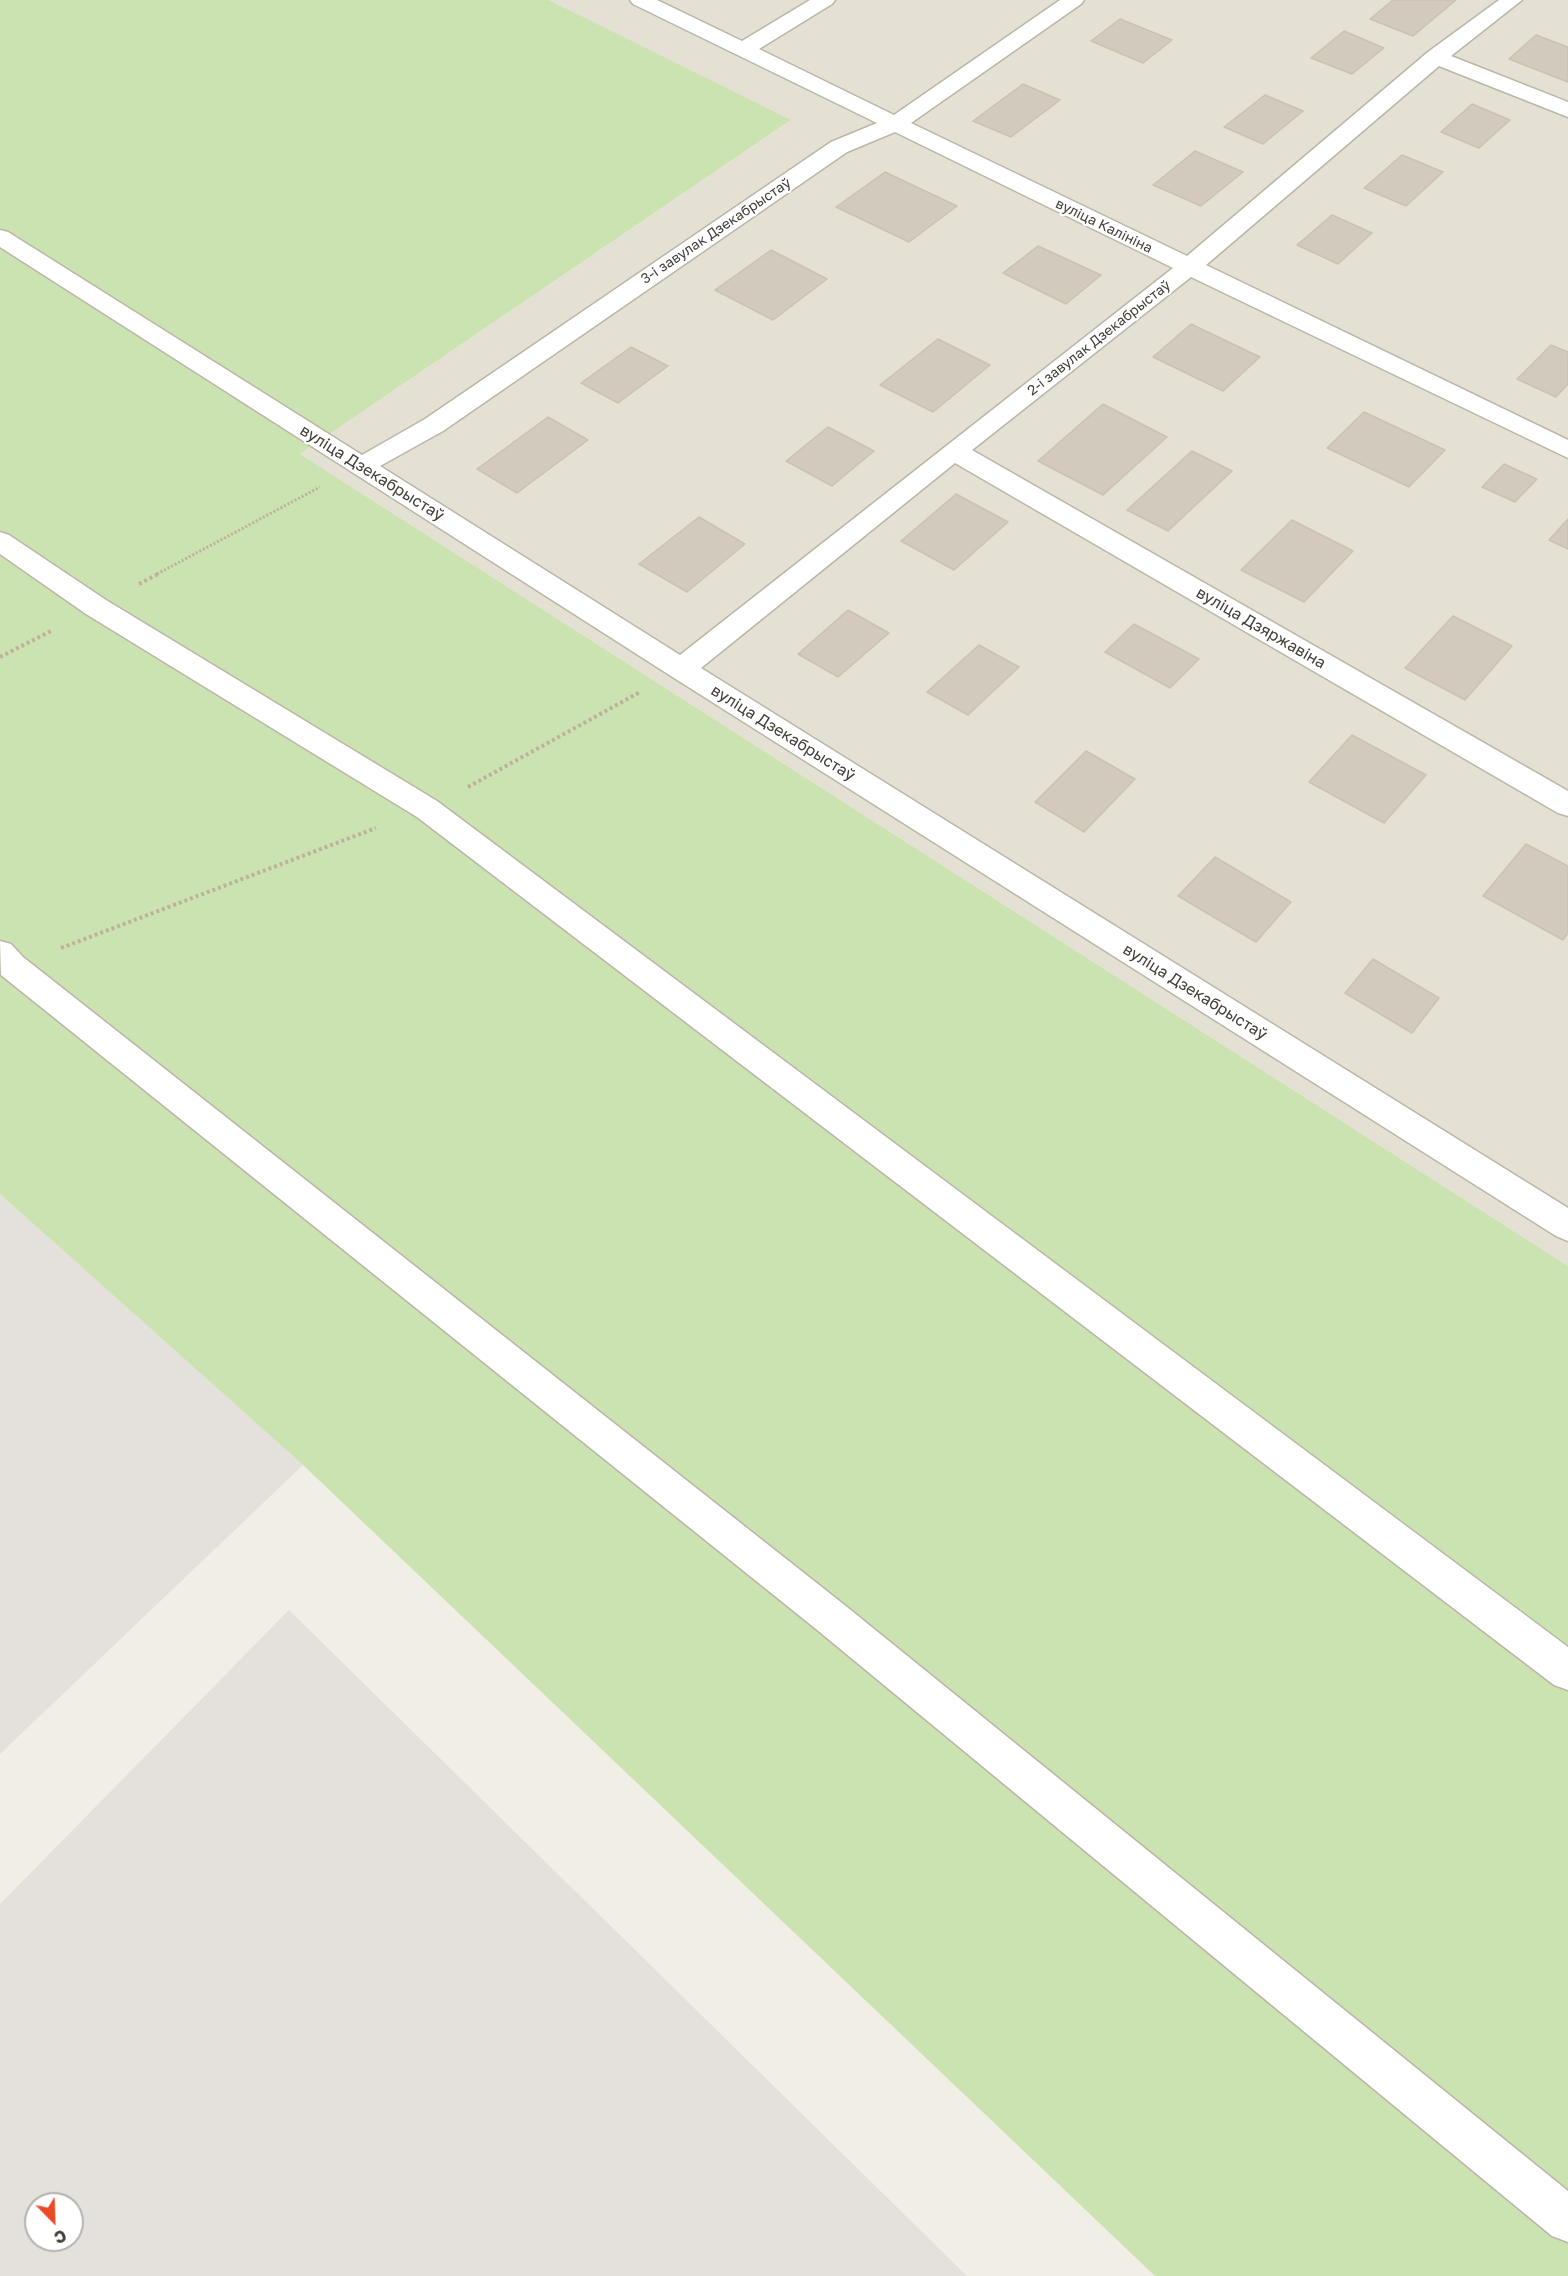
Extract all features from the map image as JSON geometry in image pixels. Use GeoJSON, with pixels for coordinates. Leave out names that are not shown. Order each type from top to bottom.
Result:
{"type":"FeatureCollection","features":[{"type":"Feature","properties":{"kind":"street","name":"вуліца Калініна"},"geometry":{"type":"LineString","coordinates":[[640,0],[1568,450]]}},
{"type":"Feature","properties":{"kind":"street"},"geometry":{"type":"LineString","coordinates":[[743,50],[825,0]]}},
{"type":"Feature","properties":{"kind":"street","name":"3-і завулак Дзекабрыстаў"},"geometry":{"type":"LineString","coordinates":[[361,466],[434,425],[838,147],[895,124],[1074,0]]}},
{"type":"Feature","properties":{"kind":"street","name":"2-і завулак Дзекабрыстаў"},"geometry":{"type":"LineString","coordinates":[[681,669],[1189,267],[1436,57],[1512,0]]}},
{"type":"Feature","properties":{"kind":"street"},"geometry":{"type":"LineString","coordinates":[[1436,57],[1568,110]]}},
{"type":"Feature","properties":{"kind":"street","name":"вуліца Дзекабрыстаў"},"geometry":{"type":"LineString","coordinates":[[0,237],[681,669],[1568,1226]]}},
{"type":"Feature","properties":{"kind":"street","name":"вуліца Дзяржавіна"},"geometry":{"type":"LineString","coordinates":[[954,451],[1568,805]]}},
{"type":"Feature","properties":{"kind":"street"},"geometry":{"type":"LineString","coordinates":[[0,541],[96,607],[428,809],[1568,1671]]}},
{"type":"Feature","properties":{"kind":"street"},"geometry":{"type":"LineString","coordinates":[[6,959],[829,1617],[1568,2220]]}},
{"type":"Feature","properties":{"kind":"path"},"geometry":{"type":"LineString","coordinates":[[0,657],[361,466]]}},
{"type":"Feature","properties":{"kind":"path"},"geometry":{"type":"LineString","coordinates":[[6,959],[428,809],[681,669]]}},
{"type":"Feature","properties":{"kind":"shaded area"},"geometry":{"type":"Polygon","coordinates":[[[549,0],[1568,0],[1568,1266],[300,454],[790,121],[549,0]]]}},
{"type":"Feature","properties":{"kind":"shaded area"},"geometry":{"type":"Polygon","coordinates":[[[0,1194],[303,1465],[0,1754],[0,1194]]]}},
{"type":"Feature","properties":{"kind":"shaded area"},"geometry":{"type":"Polygon","coordinates":[[[289,1610],[967,2276],[0,2276],[0,1904],[289,1610]]]}},
{"type":"Feature","properties":{"kind":"green space"},"geometry":{"type":"Polygon","coordinates":[[[0,0],[549,0],[791,120],[300,454],[1568,1266],[1568,2276],[1155,2276],[303,1465],[0,1194],[0,0]]]}},
{"type":"Feature","properties":{"kind":"building"},"geometry":{"type":"Polygon","coordinates":[[[1393,0],[1456,0],[1413,36],[1370,19],[1393,0]]]}},
{"type":"Feature","properties":{"kind":"building"},"geometry":{"type":"Polygon","coordinates":[[[1120,19],[1172,40],[1143,63],[1091,41],[1120,19]]]}},
{"type":"Feature","properties":{"kind":"building"},"geometry":{"type":"Polygon","coordinates":[[[1344,31],[1384,48],[1352,74],[1311,58],[1344,31]]]}},
{"type":"Feature","properties":{"kind":"building"},"geometry":{"type":"Polygon","coordinates":[[[1536,35],[1568,47],[1568,82],[1509,59],[1536,35]]]}},
{"type":"Feature","properties":{"kind":"building"},"geometry":{"type":"Polygon","coordinates":[[[1023,84],[1060,100],[1011,137],[973,121],[1023,84]]]}},
{"type":"Feature","properties":{"kind":"building"},"geometry":{"type":"Polygon","coordinates":[[[1265,95],[1303,111],[1263,144],[1224,127],[1265,95]]]}},
{"type":"Feature","properties":{"kind":"building"},"geometry":{"type":"Polygon","coordinates":[[[1472,104],[1510,120],[1479,148],[1441,132],[1472,104]]]}},
{"type":"Feature","properties":{"kind":"building"},"geometry":{"type":"Polygon","coordinates":[[[1195,151],[1243,172],[1201,206],[1153,185],[1195,151]]]}},
{"type":"Feature","properties":{"kind":"building"},"geometry":{"type":"Polygon","coordinates":[[[1402,155],[1443,172],[1406,206],[1364,188],[1402,155]]]}},
{"type":"Feature","properties":{"kind":"building"},"geometry":{"type":"Polygon","coordinates":[[[885,172],[957,206],[909,242],[836,207],[885,172]]]}},
{"type":"Feature","properties":{"kind":"building"},"geometry":{"type":"Polygon","coordinates":[[[1332,215],[1372,233],[1338,264],[1297,245],[1332,215]]]}},
{"type":"Feature","properties":{"kind":"building"},"geometry":{"type":"Polygon","coordinates":[[[1038,246],[1101,275],[1066,304],[1003,273],[1038,246]]]}},
{"type":"Feature","properties":{"kind":"building"},"geometry":{"type":"Polygon","coordinates":[[[771,250],[827,279],[773,320],[715,290],[771,250]]]}},
{"type":"Feature","properties":{"kind":"building"},"geometry":{"type":"Polygon","coordinates":[[[1191,324],[1260,357],[1223,391],[1153,357],[1191,324]]]}},
{"type":"Feature","properties":{"kind":"building"},"geometry":{"type":"Polygon","coordinates":[[[938,339],[990,365],[933,412],[880,385],[938,339]]]}},
{"type":"Feature","properties":{"kind":"building"},"geometry":{"type":"Polygon","coordinates":[[[1551,345],[1568,352],[1568,384],[1556,397],[1517,379],[1551,345]]]}},
{"type":"Feature","properties":{"kind":"building"},"geometry":{"type":"Polygon","coordinates":[[[631,347],[668,366],[618,403],[581,383],[631,347]]]}},
{"type":"Feature","properties":{"kind":"building"},"geometry":{"type":"Polygon","coordinates":[[[1103,404],[1167,437],[1103,495],[1038,461],[1103,404]]]}},
{"type":"Feature","properties":{"kind":"building"},"geometry":{"type":"Polygon","coordinates":[[[1364,412],[1445,450],[1409,487],[1327,448],[1364,412]]]}},
{"type":"Feature","properties":{"kind":"building"},"geometry":{"type":"Polygon","coordinates":[[[548,417],[588,440],[517,493],[477,469],[548,417]]]}},
{"type":"Feature","properties":{"kind":"building"},"geometry":{"type":"Polygon","coordinates":[[[828,427],[874,451],[832,486],[786,461],[828,427]]]}},
{"type":"Feature","properties":{"kind":"building"},"geometry":{"type":"Polygon","coordinates":[[[1192,451],[1232,471],[1168,531],[1127,510],[1192,451]]]}},
{"type":"Feature","properties":{"kind":"building"},"geometry":{"type":"Polygon","coordinates":[[[1504,464],[1537,479],[1515,502],[1482,487],[1504,464]]]}},
{"type":"Feature","properties":{"kind":"building"},"geometry":{"type":"Polygon","coordinates":[[[956,494],[1008,522],[954,570],[901,541],[956,494]]]}},
{"type":"Feature","properties":{"kind":"building"},"geometry":{"type":"Polygon","coordinates":[[[699,517],[745,544],[687,592],[639,564],[699,517]]]}},
{"type":"Feature","properties":{"kind":"building"},"geometry":{"type":"Polygon","coordinates":[[[1568,519],[1568,549],[1549,540],[1568,519]]]}},
{"type":"Feature","properties":{"kind":"building"},"geometry":{"type":"Polygon","coordinates":[[[1292,520],[1353,551],[1304,602],[1241,570],[1292,520]]]}},
{"type":"Feature","properties":{"kind":"building"},"geometry":{"type":"Polygon","coordinates":[[[848,610],[889,633],[838,677],[798,654],[848,610]]]}},
{"type":"Feature","properties":{"kind":"building"},"geometry":{"type":"Polygon","coordinates":[[[1453,616],[1512,646],[1465,700],[1405,668],[1453,616]]]}},
{"type":"Feature","properties":{"kind":"building"},"geometry":{"type":"Polygon","coordinates":[[[1134,624],[1199,659],[1170,688],[1105,652],[1134,624]]]}},
{"type":"Feature","properties":{"kind":"building"},"geometry":{"type":"Polygon","coordinates":[[[979,645],[1019,667],[968,715],[927,692],[979,645]]]}},
{"type":"Feature","properties":{"kind":"building"},"geometry":{"type":"Polygon","coordinates":[[[1352,735],[1426,775],[1384,823],[1309,782],[1352,735]]]}},
{"type":"Feature","properties":{"kind":"building"},"geometry":{"type":"Polygon","coordinates":[[[1086,751],[1135,779],[1084,832],[1035,802],[1086,751]]]}},
{"type":"Feature","properties":{"kind":"building"},"geometry":{"type":"Polygon","coordinates":[[[1526,844],[1568,866],[1568,933],[1563,940],[1483,896],[1526,844]]]}},
{"type":"Feature","properties":{"kind":"building"},"geometry":{"type":"Polygon","coordinates":[[[1215,857],[1291,902],[1256,942],[1178,896],[1215,857]]]}},
{"type":"Feature","properties":{"kind":"building"},"geometry":{"type":"Polygon","coordinates":[[[1373,959],[1439,998],[1412,1033],[1345,993],[1373,959]]]}}]}
